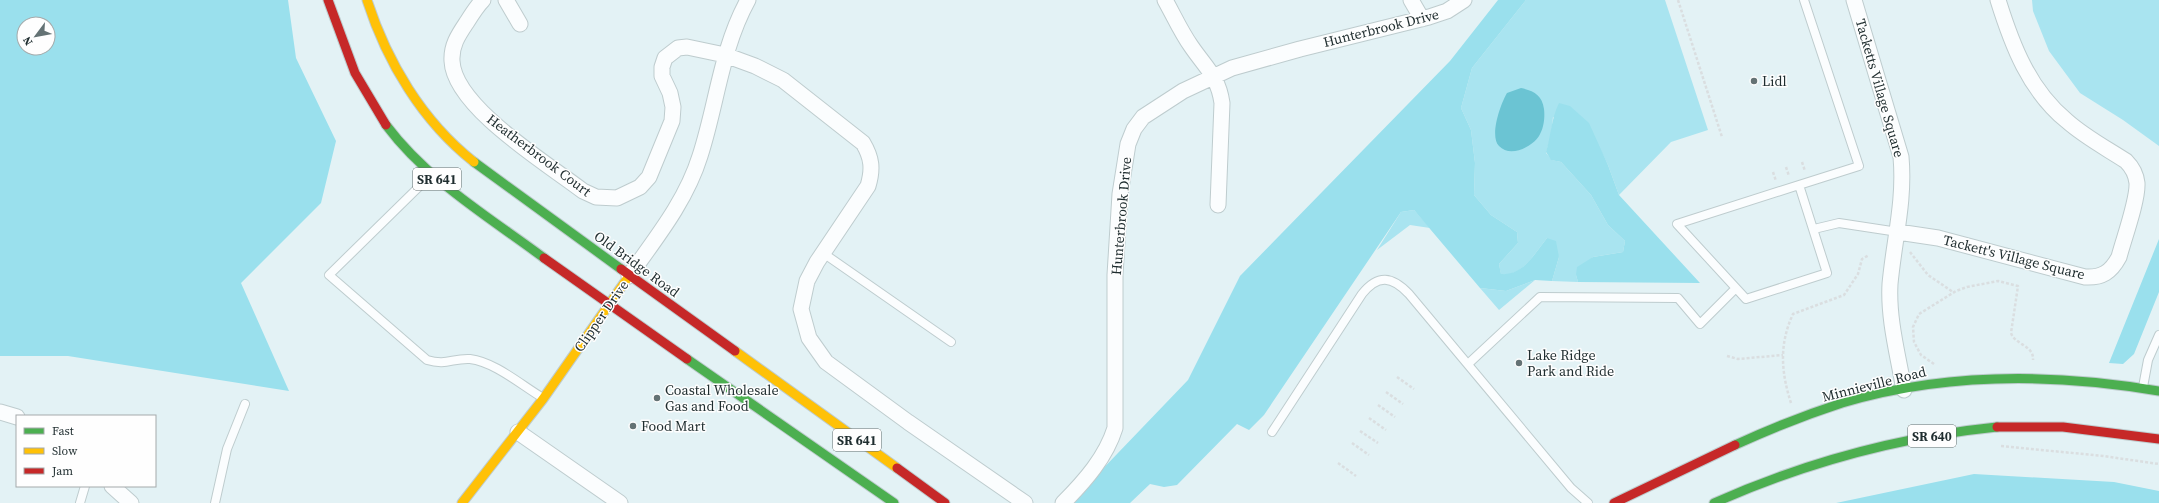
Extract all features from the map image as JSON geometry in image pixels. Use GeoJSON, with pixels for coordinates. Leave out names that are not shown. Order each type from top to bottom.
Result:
{"type":"FeatureCollection","features":[{"type":"Feature","properties":{"kind":"main road","name":"SR 641"},"geometry":{"type":"LineString","coordinates":[[328,0],[345,51],[370,103],[388,129],[408,153],[431,175],[609,305],[894,503]]}},
{"type":"Feature","properties":{"kind":"main road","name":"Old Bridge Road"},"geometry":{"type":"LineString","coordinates":[[367,0],[384,49],[400,79],[420,107],[442,133],[472,161],[629,276],[945,503]]}},
{"type":"Feature","properties":{"kind":"main road","name":"Clipper Drive"},"geometry":{"type":"LineString","coordinates":[[462,503],[543,399],[629,276]]}},
{"type":"Feature","properties":{"kind":"main road","name":"Minnieville Road"},"geometry":{"type":"LineString","coordinates":[[1614,503],[1747,439],[1793,420],[1856,401],[1904,390],[1939,383],[2005,377],[2077,379],[2159,391]]}},
{"type":"Feature","properties":{"kind":"main road","name":"SR 640"},"geometry":{"type":"LineString","coordinates":[[1714,503],[1819,461],[1864,448],[1912,439],[2004,426],[2093,429],[2159,439]]}},
{"type":"Feature","properties":{"kind":"street","name":"Heatherbrook Court"},"geometry":{"type":"LineString","coordinates":[[484,0],[457,37],[453,47],[452,61],[454,74],[462,88],[478,109],[498,127],[583,191],[596,197],[609,199],[628,194],[640,187],[649,177],[672,121],[673,107],[670,93],[662,76],[662,67],[670,53],[678,48],[687,46],[725,55]]}},
{"type":"Feature","properties":{"kind":"street"},"geometry":{"type":"LineString","coordinates":[[506,0],[520,24]]}},
{"type":"Feature","properties":{"kind":"street","name":"Clipper Drive"},"geometry":{"type":"LineString","coordinates":[[629,276],[672,215],[687,187],[702,151],[725,55],[748,0]]}},
{"type":"Feature","properties":{"kind":"street"},"geometry":{"type":"LineString","coordinates":[[1165,0],[1185,36],[1214,75],[1220,91],[1222,103],[1218,205]]}},
{"type":"Feature","properties":{"kind":"street"},"geometry":{"type":"LineString","coordinates":[[1410,0],[1422,19]]}},
{"type":"Feature","properties":{"kind":"street","name":"Hunterbrook Drive"},"geometry":{"type":"LineString","coordinates":[[1063,503],[1102,458],[1110,444],[1115,428],[1117,235],[1120,194],[1128,144],[1134,129],[1143,116],[1183,90],[1214,75],[1300,49],[1422,19],[1447,11],[1464,0]]}},
{"type":"Feature","properties":{"kind":"street","name":"Tacketts Village Square"},"geometry":{"type":"LineString","coordinates":[[1854,0],[1901,156],[1903,180],[1898,232],[1891,277],[1890,308],[1904,390]]}},
{"type":"Feature","properties":{"kind":"street","name":"Tackett's Village Square"},"geometry":{"type":"LineString","coordinates":[[1898,232],[1938,238],[2085,277],[2097,278],[2107,273],[2114,266],[2119,257],[2136,191],[2135,175],[2132,167],[2126,161],[2068,123],[2051,106],[2036,87],[2014,49],[1998,0]]}},
{"type":"Feature","properties":{"kind":"street"},"geometry":{"type":"LineString","coordinates":[[725,55],[755,66],[783,80],[854,135],[863,143],[869,153],[872,170],[868,186],[822,253],[807,282],[801,302],[803,322],[815,349],[826,362],[1026,503]]}},
{"type":"Feature","properties":{"kind":"street"},"geometry":{"type":"LineString","coordinates":[[0,412],[16,417]]}},
{"type":"Feature","properties":{"kind":"street"},"geometry":{"type":"LineString","coordinates":[[518,432],[620,503]]}},
{"type":"Feature","properties":{"kind":"street"},"geometry":{"type":"LineString","coordinates":[[113,487],[131,503]]}},
{"type":"Feature","properties":{"kind":"lane"},"geometry":{"type":"LineString","coordinates":[[1800,185],[1828,273],[1746,299],[1677,224],[1859,166],[1804,0]]}},
{"type":"Feature","properties":{"kind":"lane"},"geometry":{"type":"LineString","coordinates":[[431,175],[328,275],[428,360],[440,364],[463,359],[486,362],[543,399]]}},
{"type":"Feature","properties":{"kind":"lane"},"geometry":{"type":"LineString","coordinates":[[1814,230],[1839,223],[1898,232]]}},
{"type":"Feature","properties":{"kind":"lane"},"geometry":{"type":"LineString","coordinates":[[822,253],[952,342]]}},
{"type":"Feature","properties":{"kind":"lane"},"geometry":{"type":"LineString","coordinates":[[1272,432],[1362,294],[1371,284],[1378,281],[1390,280],[1404,288],[1572,488],[1588,503]]}},
{"type":"Feature","properties":{"kind":"lane"},"geometry":{"type":"LineString","coordinates":[[1468,364],[1540,297],[1678,298],[1700,324],[1736,288]]}},
{"type":"Feature","properties":{"kind":"lane"},"geometry":{"type":"LineString","coordinates":[[2143,388],[2148,360],[2159,334]]}},
{"type":"Feature","properties":{"kind":"lane"},"geometry":{"type":"LineString","coordinates":[[215,503],[227,449],[245,404]]}},
{"type":"Feature","properties":{"kind":"lane"},"geometry":{"type":"LineString","coordinates":[[80,503],[85,487]]}},
{"type":"Feature","properties":{"kind":"path"},"geometry":{"type":"LineString","coordinates":[[1678,0],[1722,137]]}},
{"type":"Feature","properties":{"kind":"path"},"geometry":{"type":"LineString","coordinates":[[1802,162],[1806,174]]}},
{"type":"Feature","properties":{"kind":"path"},"geometry":{"type":"LineString","coordinates":[[1910,252],[1928,275],[1953,292]]}},
{"type":"Feature","properties":{"kind":"path"},"geometry":{"type":"LineString","coordinates":[[1793,409],[1784,381],[1782,355],[1787,329],[1793,314],[1844,295],[1858,274],[1862,259],[1869,255]]}},
{"type":"Feature","properties":{"kind":"path"},"geometry":{"type":"LineString","coordinates":[[1937,365],[1927,361],[1918,353],[1914,342],[1913,327],[1920,314],[1953,292],[1967,286],[1996,281],[2018,286],[2011,333],[2015,339],[2030,350],[2033,355],[2033,361]]}},
{"type":"Feature","properties":{"kind":"path"},"geometry":{"type":"LineString","coordinates":[[1727,356],[1738,358],[1782,355]]}},
{"type":"Feature","properties":{"kind":"path"},"geometry":{"type":"LineString","coordinates":[[1397,377],[1414,389]]}},
{"type":"Feature","properties":{"kind":"path"},"geometry":{"type":"LineString","coordinates":[[1386,392],[1403,404]]}},
{"type":"Feature","properties":{"kind":"path"},"geometry":{"type":"LineString","coordinates":[[1378,405],[1395,417]]}},
{"type":"Feature","properties":{"kind":"path"},"geometry":{"type":"LineString","coordinates":[[1369,418],[1386,430]]}},
{"type":"Feature","properties":{"kind":"path"},"geometry":{"type":"LineString","coordinates":[[1360,431],[1378,443]]}},
{"type":"Feature","properties":{"kind":"path"},"geometry":{"type":"LineString","coordinates":[[1352,443],[1369,456]]}},
{"type":"Feature","properties":{"kind":"path"},"geometry":{"type":"LineString","coordinates":[[1994,446],[2103,456],[2159,464]]}},
{"type":"Feature","properties":{"kind":"path"},"geometry":{"type":"LineString","coordinates":[[1338,464],[1356,476]]}},
{"type":"Feature","properties":{"kind":"shaded area"},"geometry":{"type":"Polygon","coordinates":[[[0,0],[288,0],[296,58],[336,141],[321,203],[241,283],[289,391],[68,356],[0,356],[0,0]]]}},
{"type":"Feature","properties":{"kind":"shaded area"},"geometry":{"type":"Polygon","coordinates":[[[1498,0],[1526,0],[1472,68],[1461,108],[1471,130],[1475,163],[1474,195],[1491,215],[1517,232],[1518,243],[1499,264],[1501,274],[1509,274],[1522,268],[1533,257],[1547,238],[1556,241],[1559,257],[1552,281],[1535,280],[1506,291],[1480,288],[1414,210],[1401,212],[1264,415],[1249,430],[1237,424],[1177,485],[1164,487],[1150,484],[1130,503],[1070,503],[1188,380],[1240,276],[1450,61],[1498,0]]]}},
{"type":"Feature","properties":{"kind":"shaded area"},"geometry":{"type":"Polygon","coordinates":[[[1526,0],[1665,0],[1708,130],[1671,142],[1619,195],[1608,165],[1599,147],[1553,117],[1551,135],[1546,153],[1552,160],[1561,162],[1591,195],[1608,225],[1625,241],[1623,252],[1593,257],[1576,275],[1578,282],[1552,281],[1559,257],[1547,238],[1533,257],[1522,268],[1516,272],[1501,275],[1499,264],[1518,243],[1517,232],[1491,215],[1474,195],[1475,163],[1471,130],[1461,108],[1472,68],[1526,0]]]}},
{"type":"Feature","properties":{"kind":"shaded area"},"geometry":{"type":"Polygon","coordinates":[[[2032,0],[2159,0],[2159,146],[2123,120],[2080,93],[2049,51],[2033,11],[2032,0]]]}},
{"type":"Feature","properties":{"kind":"shaded area"},"geometry":{"type":"Polygon","coordinates":[[[1521,88],[1537,94],[1543,104],[1544,122],[1542,130],[1536,140],[1520,150],[1509,151],[1499,146],[1496,141],[1495,135],[1497,120],[1507,93],[1521,88]]]}},
{"type":"Feature","properties":{"kind":"shaded area"},"geometry":{"type":"Polygon","coordinates":[[[1559,103],[1570,106],[1589,123],[1608,165],[1619,195],[1700,283],[1578,282],[1576,275],[1577,267],[1593,257],[1623,252],[1625,241],[1608,225],[1591,195],[1561,162],[1551,160],[1546,152],[1554,115],[1559,103]]]}},
{"type":"Feature","properties":{"kind":"shaded area"},"geometry":{"type":"Polygon","coordinates":[[[1414,210],[1430,228],[1410,225],[1377,250],[1401,212],[1414,210]]]}},
{"type":"Feature","properties":{"kind":"shaded area"},"geometry":{"type":"Polygon","coordinates":[[[2159,239],[2159,292],[2134,354],[2123,364],[2109,363],[2159,239]]]}},
{"type":"Feature","properties":{"kind":"shaded area"},"geometry":{"type":"Polygon","coordinates":[[[1535,280],[1499,310],[1480,288],[1506,291],[1535,280]]]}},
{"type":"Feature","properties":{"kind":"shaded area"},"geometry":{"type":"Polygon","coordinates":[[[1974,474],[2114,482],[2159,491],[2159,503],[1836,503],[1974,474]]]}},
{"type":"Feature","properties":{"kind":"traffic: fast"},"geometry":{"type":"LineString","coordinates":[[386,125],[421,164],[440,181],[481,213],[544,258]]}},
{"type":"Feature","properties":{"kind":"traffic: fast"},"geometry":{"type":"LineString","coordinates":[[474,162],[621,269]]}},
{"type":"Feature","properties":{"kind":"traffic: fast"},"geometry":{"type":"LineString","coordinates":[[687,359],[894,503]]}},
{"type":"Feature","properties":{"kind":"traffic: fast"},"geometry":{"type":"LineString","coordinates":[[1735,445],[1788,422],[1842,403],[1881,393],[1920,386],[1960,381],[2040,379],[2119,385],[2159,391]]}},
{"type":"Feature","properties":{"kind":"traffic: fast"},"geometry":{"type":"LineString","coordinates":[[1714,503],[1782,476],[1852,454],[1924,437],[1997,427]]}},
{"type":"Feature","properties":{"kind":"traffic: slow"},"geometry":{"type":"LineString","coordinates":[[367,0],[385,46],[408,89],[438,128],[455,146],[474,162]]}},
{"type":"Feature","properties":{"kind":"traffic: slow"},"geometry":{"type":"LineString","coordinates":[[462,503],[543,399],[629,276]]}},
{"type":"Feature","properties":{"kind":"traffic: slow"},"geometry":{"type":"LineString","coordinates":[[735,351],[897,468]]}},
{"type":"Feature","properties":{"kind":"traffic: jam"},"geometry":{"type":"LineString","coordinates":[[328,0],[355,73],[386,125]]}},
{"type":"Feature","properties":{"kind":"traffic: jam"},"geometry":{"type":"LineString","coordinates":[[544,258],[687,359]]}},
{"type":"Feature","properties":{"kind":"traffic: jam"},"geometry":{"type":"LineString","coordinates":[[621,269],[735,351]]}},
{"type":"Feature","properties":{"kind":"traffic: jam"},"geometry":{"type":"LineString","coordinates":[[1997,427],[2063,427],[2159,439]]}},
{"type":"Feature","properties":{"kind":"traffic: jam"},"geometry":{"type":"LineString","coordinates":[[1614,503],[1735,445]]}},
{"type":"Feature","properties":{"kind":"traffic: jam"},"geometry":{"type":"LineString","coordinates":[[897,468],[945,503]]}},
{"type":"Feature","properties":{"kind":"place","name":"Lidl"},"geometry":{"type":"Point","coordinates":[1754,81]}},
{"type":"Feature","properties":{"kind":"place","name":"Lake Ridge Park and Ride"},"geometry":{"type":"Point","coordinates":[1519,363]}},
{"type":"Feature","properties":{"kind":"place","name":"Coastal Wholesale Gas and Food"},"geometry":{"type":"Point","coordinates":[657,398]}},
{"type":"Feature","properties":{"kind":"place","name":"Food Mart"},"geometry":{"type":"Point","coordinates":[633,426]}}]}
